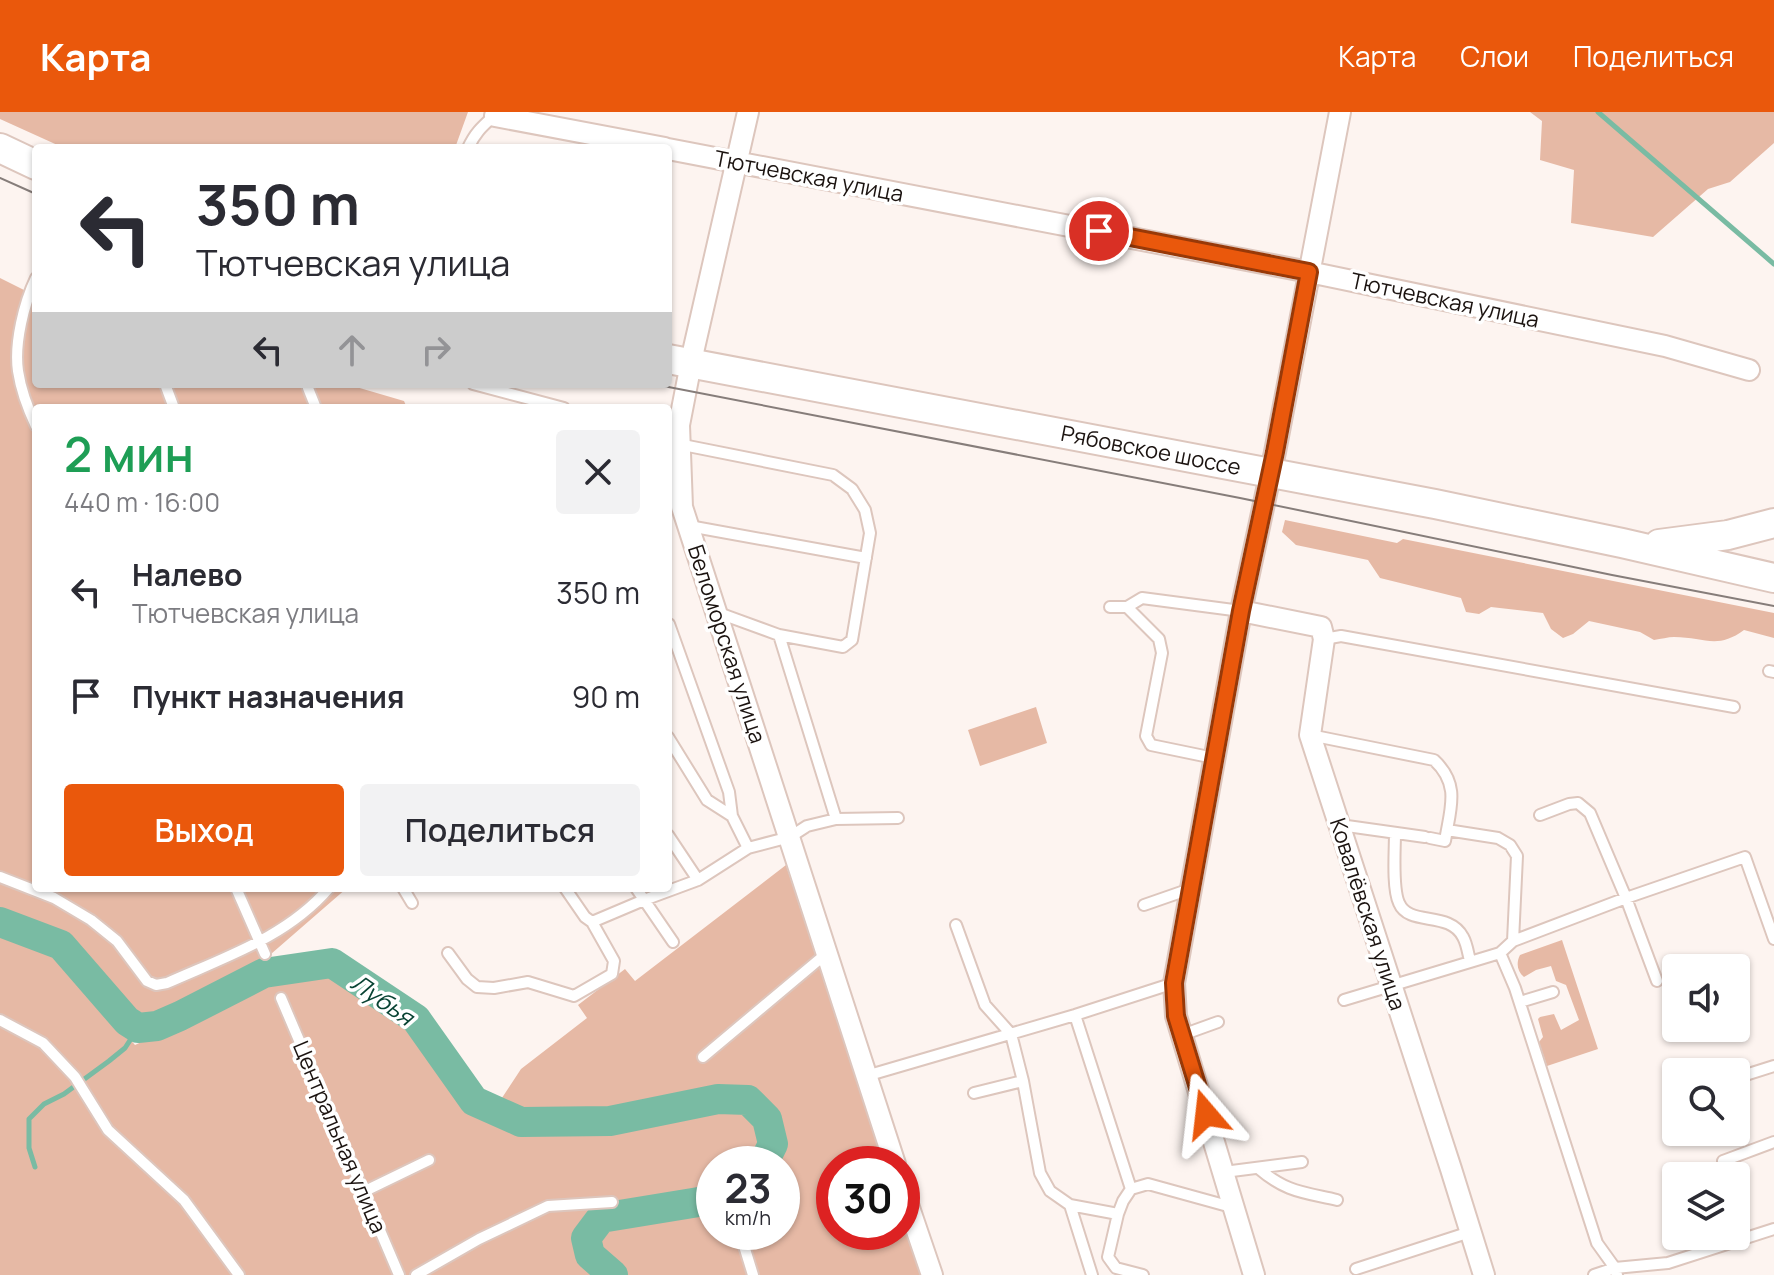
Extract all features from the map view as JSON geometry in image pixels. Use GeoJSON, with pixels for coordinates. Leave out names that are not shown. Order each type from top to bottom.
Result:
{"type":"FeatureCollection","features":[{"type":"Feature","properties":{"kind":"main road"},"geometry":{"type":"LineString","coordinates":[[0,148],[32,163]]}},
{"type":"Feature","properties":{"kind":"main road","name":"Рябовское шоссе"},"geometry":{"type":"LineString","coordinates":[[679,361],[1435,504],[1774,578]]}},
{"type":"Feature","properties":{"kind":"main road"},"geometry":{"type":"LineString","coordinates":[[1622,543],[1688,541],[1774,523]]}},
{"type":"Feature","properties":{"kind":"street","name":"Беломорская улица"},"geometry":{"type":"LineString","coordinates":[[748,112],[737,162],[679,361],[675,430],[682,507],[889,1146]]}},
{"type":"Feature","properties":{"kind":"street"},"geometry":{"type":"LineString","coordinates":[[1254,1275],[1176,1016],[1174,983],[1241,611],[1271,473],[1340,112]]}},
{"type":"Feature","properties":{"kind":"street","name":"Тютчевская улица"},"geometry":{"type":"LineString","coordinates":[[496,114],[646,144]]}},
{"type":"Feature","properties":{"kind":"street","name":"Тютчевская улица"},"geometry":{"type":"LineString","coordinates":[[672,149],[1309,272],[1665,346],[1749,370]]}},
{"type":"Feature","properties":{"kind":"street"},"geometry":{"type":"LineString","coordinates":[[1241,611],[1321,627],[1324,639]]}},
{"type":"Feature","properties":{"kind":"street","name":"Ковалёвская улица"},"geometry":{"type":"LineString","coordinates":[[1324,639],[1310,735],[1484,1275]]}},
{"type":"Feature","properties":{"kind":"street"},"geometry":{"type":"LineString","coordinates":[[920,1240],[932,1275]]}},
{"type":"Feature","properties":{"kind":"lane"},"geometry":{"type":"LineString","coordinates":[[470,144],[474,134],[496,114]]}},
{"type":"Feature","properties":{"kind":"lane"},"geometry":{"type":"LineString","coordinates":[[32,286],[26,299],[17,369],[32,417]]}},
{"type":"Feature","properties":{"kind":"lane"},"geometry":{"type":"LineString","coordinates":[[308,388],[314,404]]}},
{"type":"Feature","properties":{"kind":"lane"},"geometry":{"type":"LineString","coordinates":[[488,388],[549,404]]}},
{"type":"Feature","properties":{"kind":"lane"},"geometry":{"type":"LineString","coordinates":[[675,430],[833,475],[852,489],[865,510],[870,533],[866,558],[852,640],[843,647],[779,635],[715,611]]}},
{"type":"Feature","properties":{"kind":"lane"},"geometry":{"type":"LineString","coordinates":[[689,526],[866,558]]}},
{"type":"Feature","properties":{"kind":"lane"},"geometry":{"type":"LineString","coordinates":[[1110,607],[1127,607],[1142,598],[1241,611]]}},
{"type":"Feature","properties":{"kind":"lane"},"geometry":{"type":"LineString","coordinates":[[1127,607],[1159,639],[1162,653],[1146,736],[1151,745],[1214,758]]}},
{"type":"Feature","properties":{"kind":"lane"},"geometry":{"type":"LineString","coordinates":[[672,632],[729,792],[732,816],[748,848]]}},
{"type":"Feature","properties":{"kind":"lane"},"geometry":{"type":"LineString","coordinates":[[779,635],[836,819]]}},
{"type":"Feature","properties":{"kind":"lane"},"geometry":{"type":"LineString","coordinates":[[1324,639],[1341,636],[1734,707]]}},
{"type":"Feature","properties":{"kind":"lane"},"geometry":{"type":"LineString","coordinates":[[1310,735],[1434,760],[1446,771],[1453,791],[1445,841],[1339,825]]}},
{"type":"Feature","properties":{"kind":"lane"},"geometry":{"type":"LineString","coordinates":[[672,743],[707,800],[732,816]]}},
{"type":"Feature","properties":{"kind":"lane"},"geometry":{"type":"LineString","coordinates":[[1540,815],[1578,803],[1590,813],[1657,981]]}},
{"type":"Feature","properties":{"kind":"lane"},"geometry":{"type":"LineString","coordinates":[[672,890],[698,880],[748,848],[790,837],[807,826],[836,819],[898,818]]}},
{"type":"Feature","properties":{"kind":"lane"},"geometry":{"type":"LineString","coordinates":[[1447,830],[1498,838],[1510,845],[1517,856],[1513,941]]}},
{"type":"Feature","properties":{"kind":"lane"},"geometry":{"type":"LineString","coordinates":[[1395,833],[1394,871],[1398,903],[1405,911],[1418,917],[1440,920],[1458,930],[1464,938],[1470,961]]}},
{"type":"Feature","properties":{"kind":"lane"},"geometry":{"type":"LineString","coordinates":[[672,841],[698,880]]}},
{"type":"Feature","properties":{"kind":"lane"},"geometry":{"type":"LineString","coordinates":[[1344,1000],[1500,953],[1513,941],[1745,857],[1774,939]]}},
{"type":"Feature","properties":{"kind":"lane"},"geometry":{"type":"LineString","coordinates":[[0,877],[32,889]]}},
{"type":"Feature","properties":{"kind":"lane"},"geometry":{"type":"LineString","coordinates":[[1144,905],[1190,889]]}},
{"type":"Feature","properties":{"kind":"lane"},"geometry":{"type":"LineString","coordinates":[[39,892],[91,920],[117,941],[147,981],[156,985],[260,942],[299,918],[325,892]]}},
{"type":"Feature","properties":{"kind":"lane"},"geometry":{"type":"LineString","coordinates":[[238,892],[265,954]]}},
{"type":"Feature","properties":{"kind":"lane"},"geometry":{"type":"LineString","coordinates":[[405,892],[412,903]]}},
{"type":"Feature","properties":{"kind":"lane"},"geometry":{"type":"LineString","coordinates":[[448,953],[467,979],[477,987],[494,988],[528,982],[574,996],[612,974],[614,961],[592,922],[568,892]]}},
{"type":"Feature","properties":{"kind":"lane"},"geometry":{"type":"LineString","coordinates":[[639,892],[673,942]]}},
{"type":"Feature","properties":{"kind":"lane"},"geometry":{"type":"LineString","coordinates":[[592,922],[666,892]]}},
{"type":"Feature","properties":{"kind":"lane"},"geometry":{"type":"LineString","coordinates":[[956,925],[985,1005],[1011,1034],[1040,1173],[1050,1191],[1070,1205],[1118,1214]]}},
{"type":"Feature","properties":{"kind":"lane"},"geometry":{"type":"LineString","coordinates":[[703,1057],[827,953]]}},
{"type":"Feature","properties":{"kind":"lane"},"geometry":{"type":"LineString","coordinates":[[1500,953],[1520,1002],[1597,1243],[1616,1271]]}},
{"type":"Feature","properties":{"kind":"lane"},"geometry":{"type":"LineString","coordinates":[[866,1076],[1174,983]]}},
{"type":"Feature","properties":{"kind":"lane"},"geometry":{"type":"LineString","coordinates":[[1520,1002],[1553,992]]}},
{"type":"Feature","properties":{"kind":"lane","name":"Центральная улица"},"geometry":{"type":"LineString","coordinates":[[281,998],[399,1275]]}},
{"type":"Feature","properties":{"kind":"lane"},"geometry":{"type":"LineString","coordinates":[[1075,1015],[1131,1189]]}},
{"type":"Feature","properties":{"kind":"lane"},"geometry":{"type":"LineString","coordinates":[[0,1020],[43,1043],[75,1077],[108,1130],[184,1200],[239,1275]]}},
{"type":"Feature","properties":{"kind":"lane"},"geometry":{"type":"LineString","coordinates":[[1182,1035],[1218,1022]]}},
{"type":"Feature","properties":{"kind":"lane"},"geometry":{"type":"LineString","coordinates":[[1750,1074],[1774,1066]]}},
{"type":"Feature","properties":{"kind":"lane"},"geometry":{"type":"LineString","coordinates":[[974,1093],[1023,1081]]}},
{"type":"Feature","properties":{"kind":"lane"},"geometry":{"type":"LineString","coordinates":[[1723,1162],[1774,1142]]}},
{"type":"Feature","properties":{"kind":"lane"},"geometry":{"type":"LineString","coordinates":[[363,1192],[429,1160]]}},
{"type":"Feature","properties":{"kind":"lane"},"geometry":{"type":"LineString","coordinates":[[1224,1172],[1302,1162]]}},
{"type":"Feature","properties":{"kind":"lane"},"geometry":{"type":"LineString","coordinates":[[1258,1168],[1291,1190],[1337,1200]]}},
{"type":"Feature","properties":{"kind":"lane"},"geometry":{"type":"LineString","coordinates":[[1143,1275],[1116,1268],[1108,1257],[1118,1214],[1131,1189],[1148,1184],[1235,1208]]}},
{"type":"Feature","properties":{"kind":"lane"},"geometry":{"type":"LineString","coordinates":[[416,1275],[479,1239],[548,1206],[612,1202]]}},
{"type":"Feature","properties":{"kind":"lane"},"geometry":{"type":"LineString","coordinates":[[1070,1205],[1092,1275]]}},
{"type":"Feature","properties":{"kind":"lane"},"geometry":{"type":"LineString","coordinates":[[1594,1275],[1668,1263],[1774,1229]]}},
{"type":"Feature","properties":{"kind":"lane"},"geometry":{"type":"LineString","coordinates":[[1356,1269],[1470,1232]]}},
{"type":"Feature","properties":{"kind":"lane"},"geometry":{"type":"LineString","coordinates":[[745,1250],[753,1275]]}},
{"type":"Feature","properties":{"kind":"shaded area"},"geometry":{"type":"Polygon","coordinates":[[[0,112],[468,112],[456,144],[55,144],[0,119],[0,112]]]}},
{"type":"Feature","properties":{"kind":"shaded area"},"geometry":{"type":"Polygon","coordinates":[[[1530,112],[1774,112],[1774,143],[1730,182],[1708,189],[1653,237],[1571,223],[1574,170],[1540,160],[1542,121],[1530,112]]]}},
{"type":"Feature","properties":{"kind":"shaded area"},"geometry":{"type":"Polygon","coordinates":[[[0,278],[32,294],[32,388],[360,388],[404,401],[405,404],[32,404],[32,892],[342,892],[271,954],[177,1008],[139,1016],[69,938],[0,908],[0,278]]]}},
{"type":"Feature","properties":{"kind":"shaded area"},"geometry":{"type":"Polygon","coordinates":[[[1285,520],[1397,543],[1403,539],[1774,613],[1774,638],[1744,630],[1718,641],[1674,637],[1654,640],[1640,632],[1589,621],[1563,638],[1551,629],[1543,613],[1491,607],[1479,614],[1466,612],[1461,598],[1380,578],[1368,560],[1296,545],[1282,532],[1285,520]]]}},
{"type":"Feature","properties":{"kind":"shaded area"},"geometry":{"type":"Polygon","coordinates":[[[1036,707],[1047,743],[980,766],[968,730],[1036,707]]]}},
{"type":"Feature","properties":{"kind":"shaded area"},"geometry":{"type":"Polygon","coordinates":[[[786,865],[878,1146],[816,1146],[816,1250],[913,1250],[921,1275],[0,1275],[0,934],[51,950],[135,1045],[262,986],[331,974],[411,1024],[464,1106],[490,1116],[521,1069],[587,1018],[578,1005],[625,969],[635,981],[786,865]]]}},
{"type":"Feature","properties":{"kind":"shaded area"},"geometry":{"type":"Polygon","coordinates":[[[1562,940],[1598,1049],[1547,1066],[1539,1042],[1543,1037],[1538,1019],[1554,1014],[1561,1030],[1579,1020],[1566,985],[1556,981],[1551,966],[1524,977],[1518,961],[1520,955],[1562,940]]]}},
{"type":"Feature","properties":{"kind":"waterway"},"geometry":{"type":"LineString","coordinates":[[1598,112],[1774,264]]}},
{"type":"Feature","properties":{"kind":"waterway","name":"Лубья"},"geometry":{"type":"LineString","coordinates":[[0,922],[61,945],[127,1021],[138,1028],[157,1026],[180,1016],[264,973],[332,963],[416,1019],[474,1101],[521,1122],[610,1121],[718,1099],[748,1100],[767,1119],[772,1146]]}},
{"type":"Feature","properties":{"kind":"waterway"},"geometry":{"type":"LineString","coordinates":[[35,1167],[29,1148],[29,1119],[44,1104],[64,1094],[125,1048],[138,1028]]}},
{"type":"Feature","properties":{"kind":"waterway","name":"Лубья"},"geometry":{"type":"LineString","coordinates":[[613,1275],[590,1255],[586,1238],[601,1218],[696,1202]]}},
{"type":"Feature","properties":{"kind":"tram line"},"geometry":{"type":"LineString","coordinates":[[0,178],[32,192]]}},
{"type":"Feature","properties":{"kind":"tram line"},"geometry":{"type":"LineString","coordinates":[[672,388],[1774,606]]}},
{"type":"Feature","properties":{"kind":"route"},"geometry":{"type":"LineString","coordinates":[[1099,231],[1309,272],[1241,611],[1174,983],[1176,1016],[1206,1114]]}}]}
